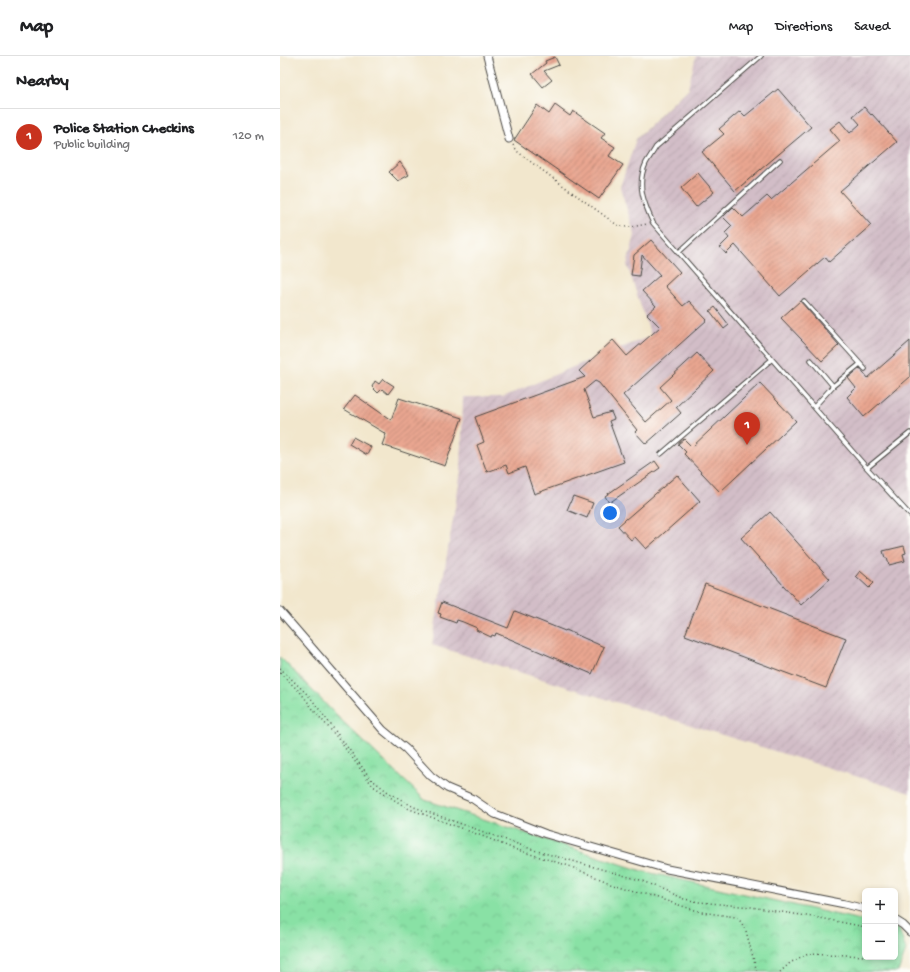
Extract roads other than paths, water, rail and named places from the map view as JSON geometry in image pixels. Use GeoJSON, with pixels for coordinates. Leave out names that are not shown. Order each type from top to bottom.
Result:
{"type":"FeatureCollection","features":[{"type":"Feature","properties":{"kind":"street"},"geometry":{"type":"LineString","coordinates":[[487,56],[498,102],[510,139]]}},
{"type":"Feature","properties":{"kind":"street"},"geometry":{"type":"LineString","coordinates":[[280,611],[383,730],[406,749],[431,776],[447,788],[473,799],[495,814],[546,834],[667,869],[862,908]]}},
{"type":"Feature","properties":{"kind":"street"},"geometry":{"type":"LineString","coordinates":[[898,922],[910,932]]}},
{"type":"Feature","properties":{"kind":"lane"},"geometry":{"type":"LineString","coordinates":[[760,56],[656,147],[646,164],[641,184],[642,198],[653,223],[678,253],[910,515]]}},
{"type":"Feature","properties":{"kind":"lane"},"geometry":{"type":"LineString","coordinates":[[678,253],[780,160]]}},
{"type":"Feature","properties":{"kind":"lane"},"geometry":{"type":"LineString","coordinates":[[804,301],[865,369]]}},
{"type":"Feature","properties":{"kind":"lane"},"geometry":{"type":"LineString","coordinates":[[661,454],[772,360]]}},
{"type":"Feature","properties":{"kind":"lane"},"geometry":{"type":"LineString","coordinates":[[810,360],[833,386]]}},
{"type":"Feature","properties":{"kind":"lane"},"geometry":{"type":"LineString","coordinates":[[814,407],[833,386],[860,364]]}},
{"type":"Feature","properties":{"kind":"lane"},"geometry":{"type":"LineString","coordinates":[[867,468],[910,433]]}},
{"type":"Feature","properties":{"kind":"place","name":"Police Station Checkins"},"geometry":{"type":"Point","coordinates":[747,445]}}]}
